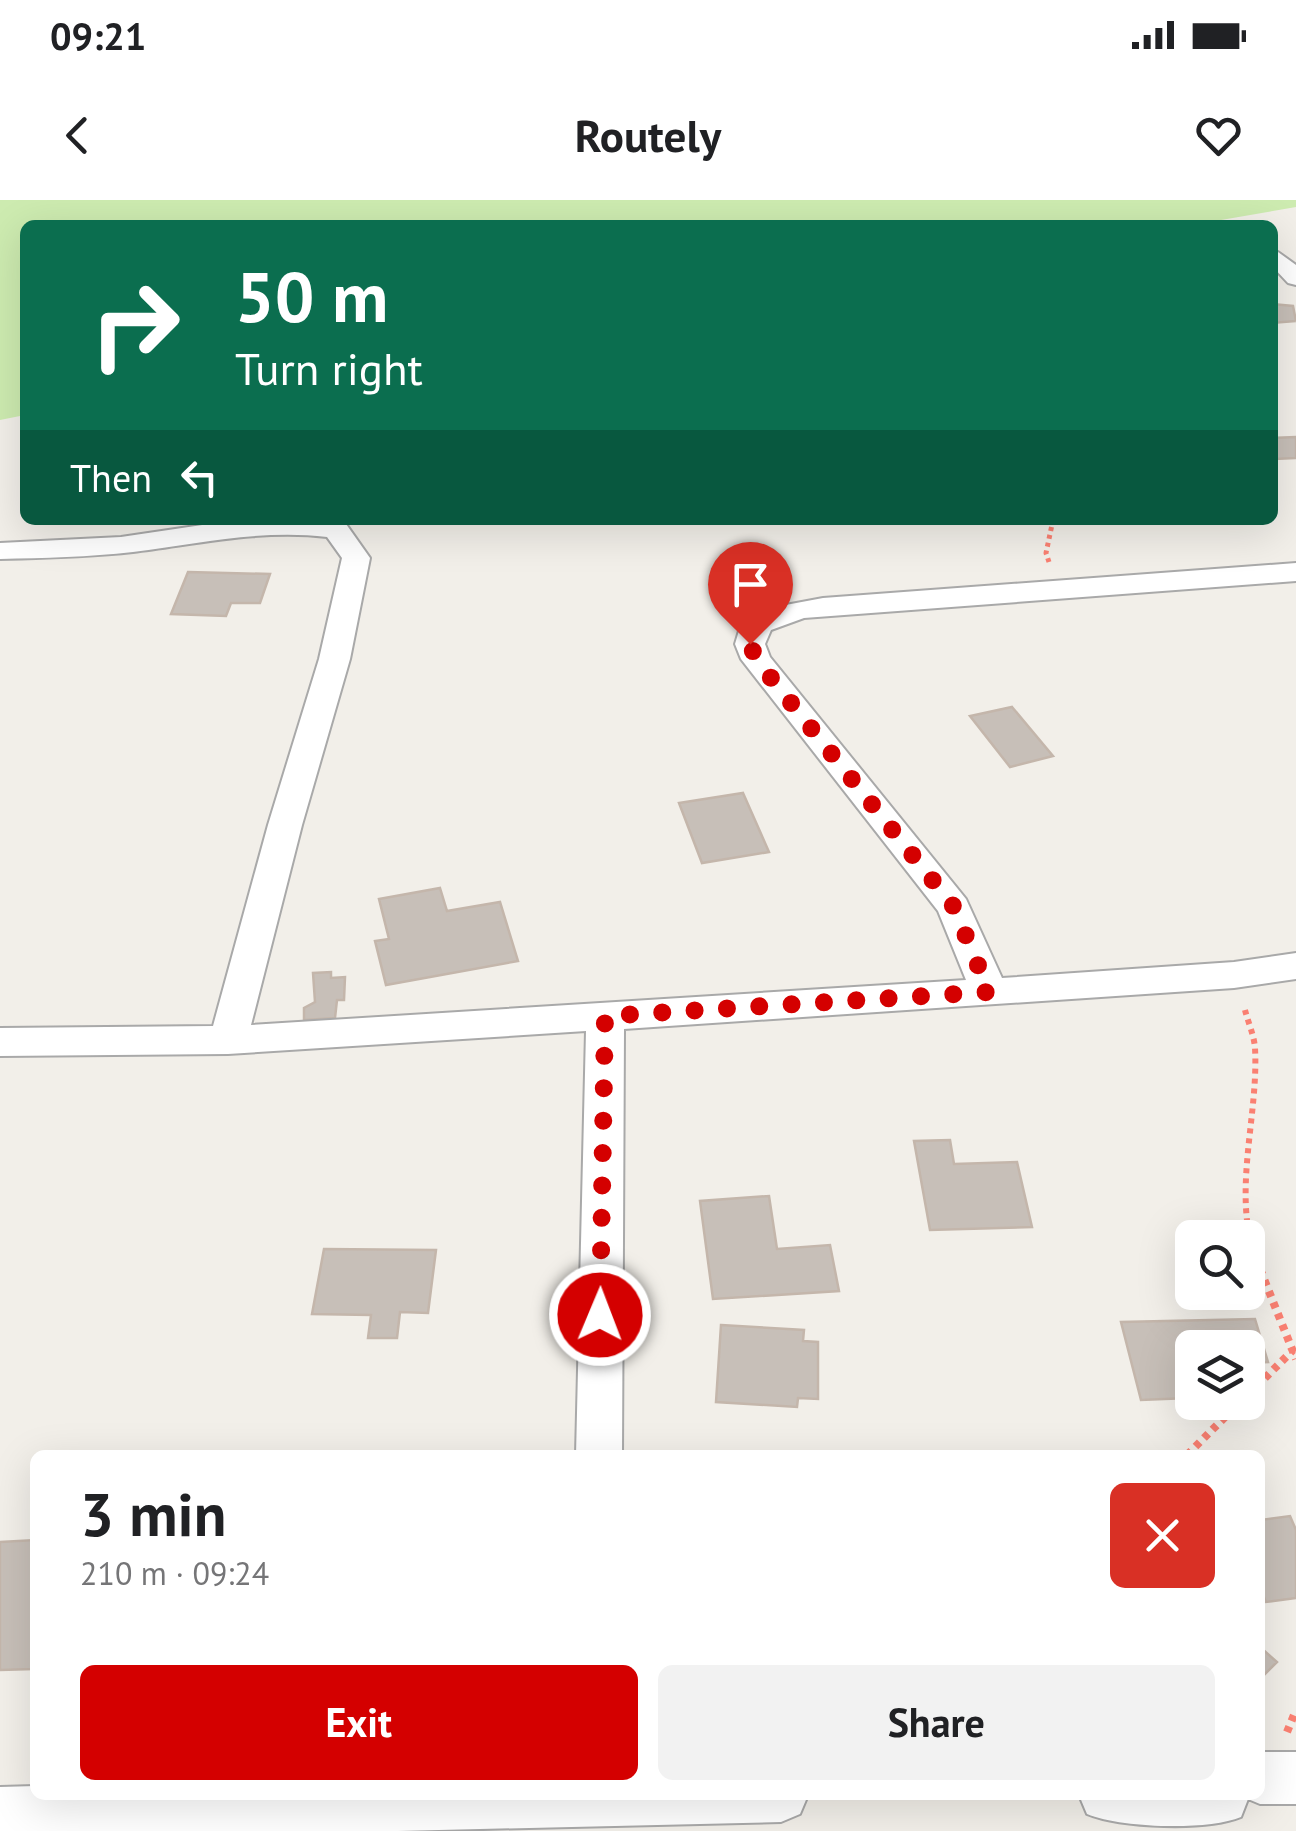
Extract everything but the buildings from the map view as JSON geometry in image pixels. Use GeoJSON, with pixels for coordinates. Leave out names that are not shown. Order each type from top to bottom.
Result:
{"type":"FeatureCollection","features":[{"type":"Feature","properties":{"kind":"street"},"geometry":{"type":"LineString","coordinates":[[1278,259],[1296,278]]}},
{"type":"Feature","properties":{"kind":"street"},"geometry":{"type":"LineString","coordinates":[[0,551],[138,543],[240,525],[303,525],[336,530],[356,558],[348,614],[284,825],[258,940],[228,1040]]}},
{"type":"Feature","properties":{"kind":"street"},"geometry":{"type":"LineString","coordinates":[[989,992],[954,907],[756,659],[750,644],[752,630],[765,619],[786,612],[824,607],[1296,572]]}},
{"type":"Feature","properties":{"kind":"street"},"geometry":{"type":"LineString","coordinates":[[0,1042],[228,1040],[989,992],[1234,975],[1296,966]]}},
{"type":"Feature","properties":{"kind":"street"},"geometry":{"type":"LineString","coordinates":[[599,1450],[605,1016]]}},
{"type":"Feature","properties":{"kind":"street"},"geometry":{"type":"LineString","coordinates":[[1265,1788],[1296,1778]]}},
{"type":"Feature","properties":{"kind":"street"},"geometry":{"type":"LineString","coordinates":[[0,1814],[518,1800]]}},
{"type":"Feature","properties":{"kind":"path"},"geometry":{"type":"LineString","coordinates":[[1234,975],[1255,1046],[1245,1180],[1254,1257],[1280,1310],[1294,1355],[1265,1380]]}},
{"type":"Feature","properties":{"kind":"path"},"geometry":{"type":"LineString","coordinates":[[1192,1450],[1222,1420]]}},
{"type":"Feature","properties":{"kind":"green space"},"geometry":{"type":"Polygon","coordinates":[[[0,200],[1296,200],[1296,207],[1221,220],[20,220],[20,416],[0,420],[0,200]]]}},
{"type":"Feature","properties":{"kind":"route"},"geometry":{"type":"LineString","coordinates":[[600,1315],[605,1016],[989,992],[954,907],[756,659],[750,644]]}}]}
